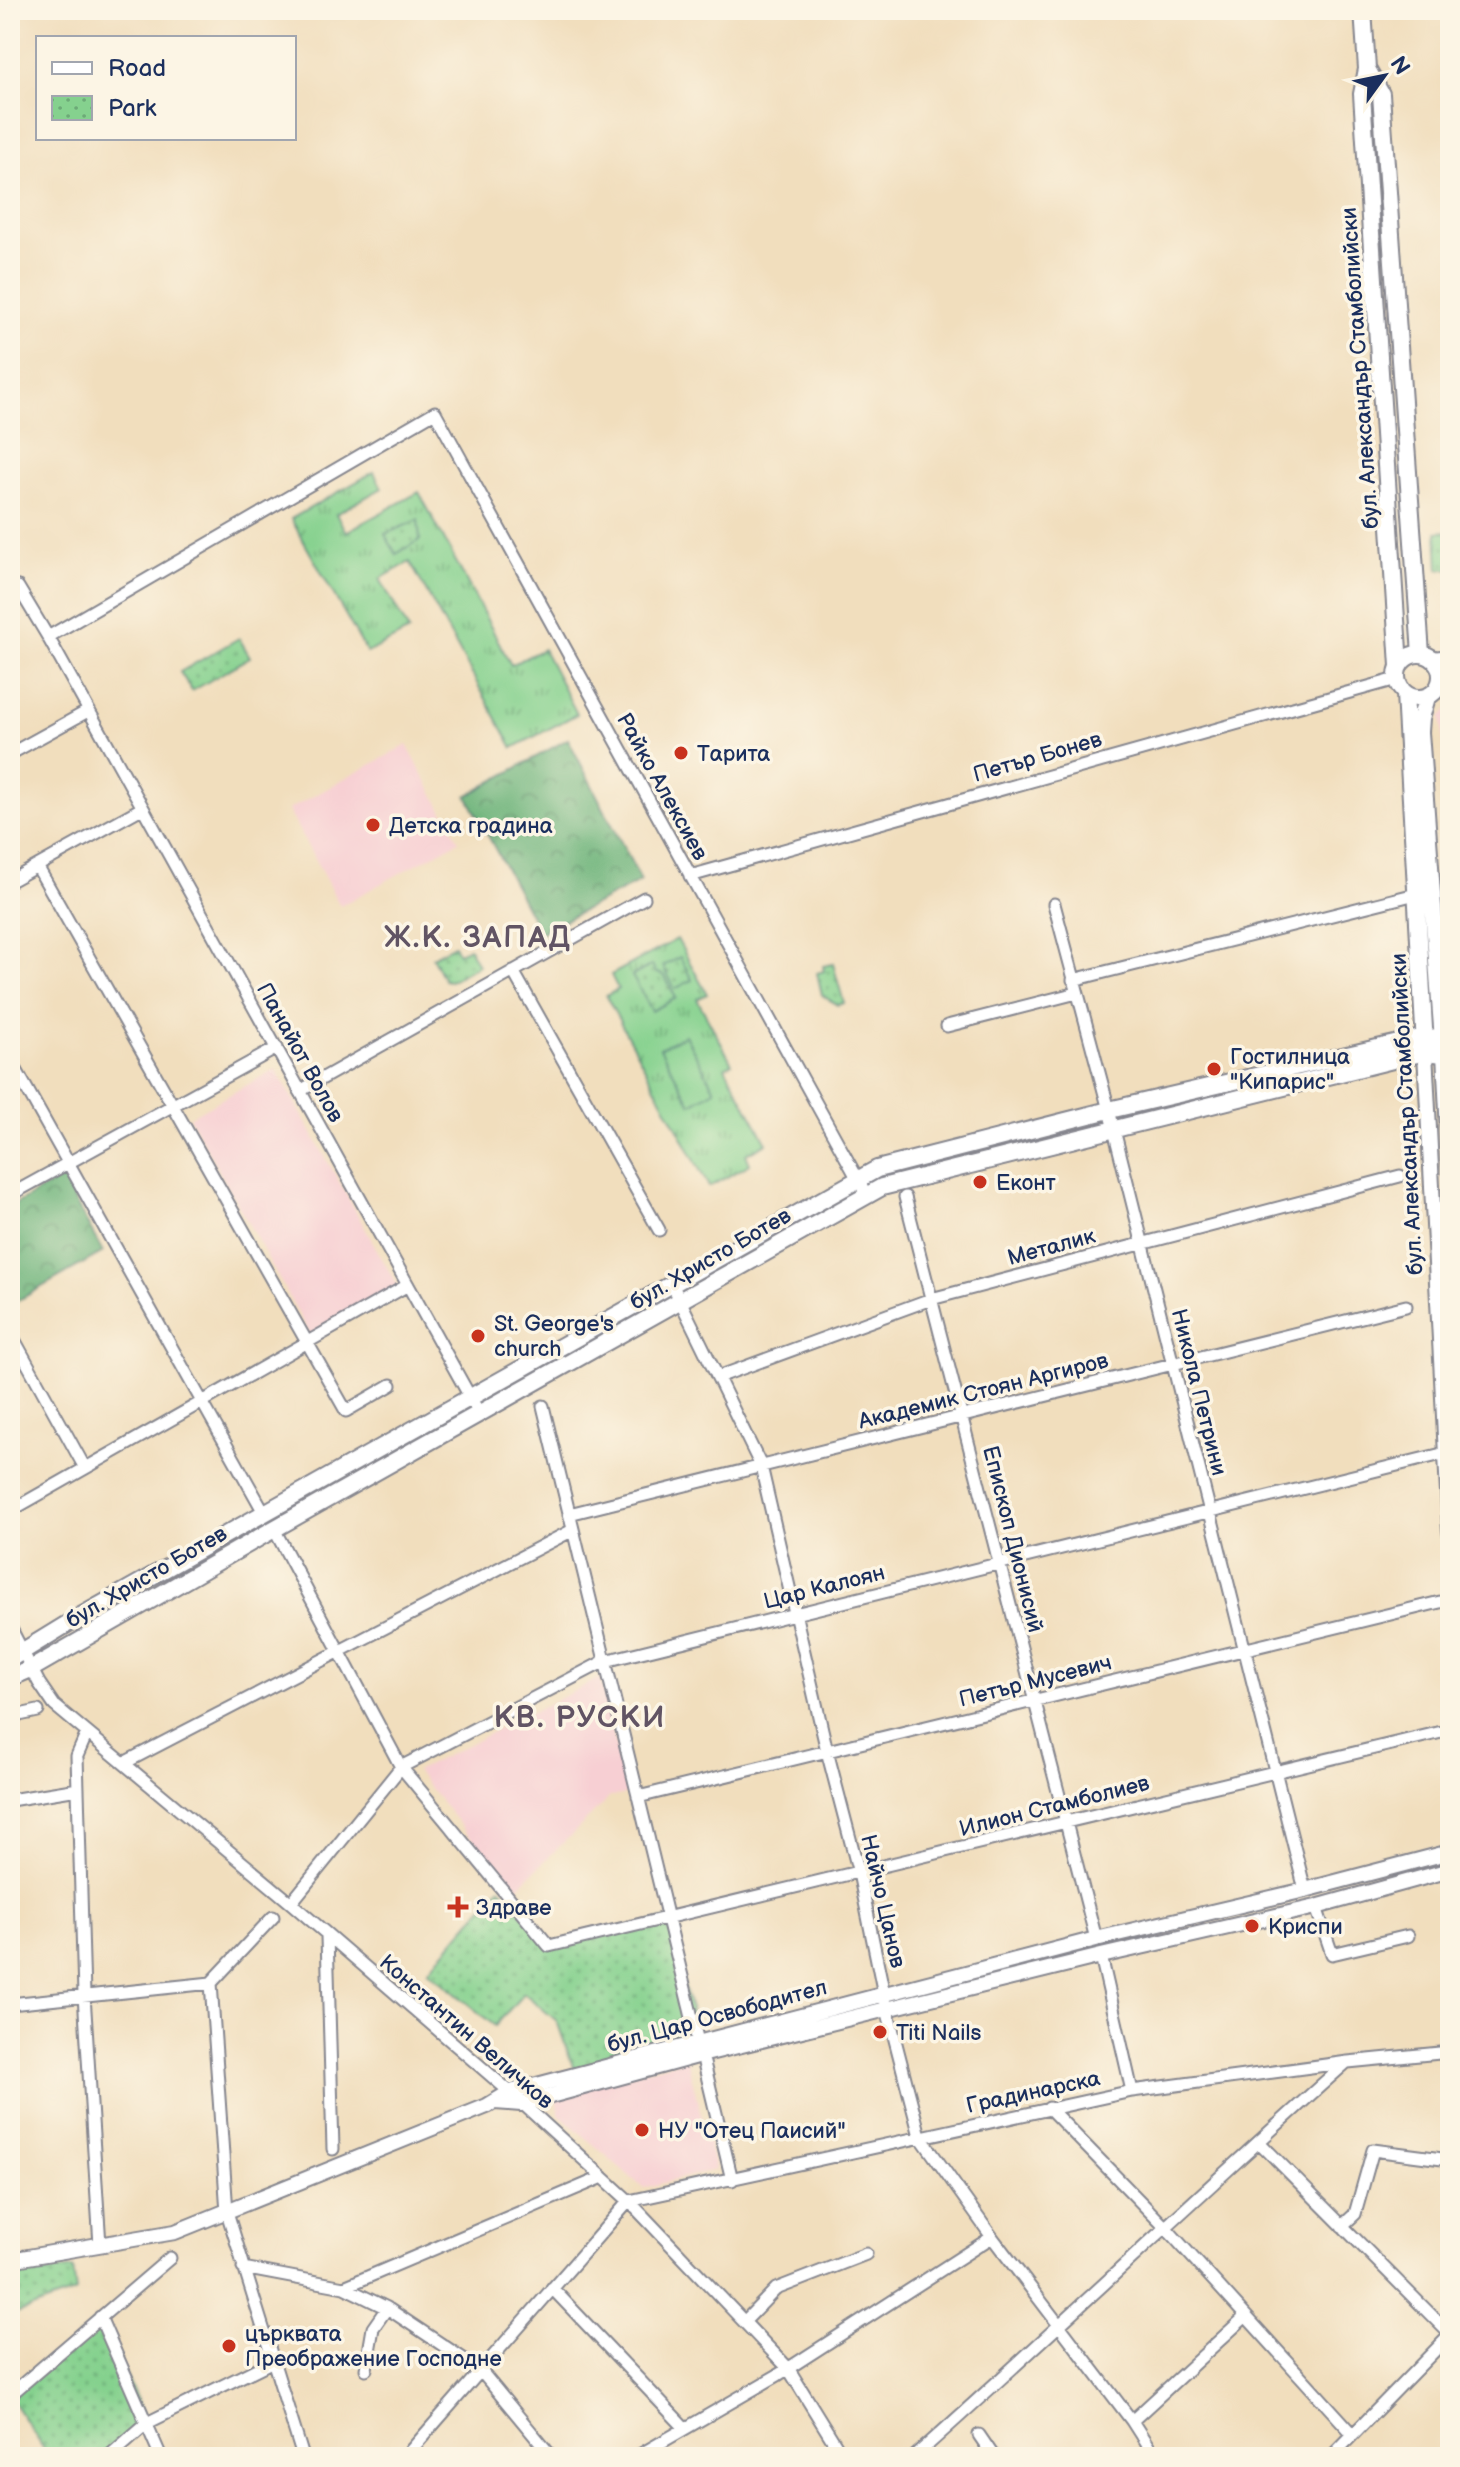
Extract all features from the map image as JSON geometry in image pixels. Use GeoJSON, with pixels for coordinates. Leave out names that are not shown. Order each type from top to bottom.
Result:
{"type":"FeatureCollection","features":[{"type":"Feature","properties":{"kind":"main road","name":"бул. Александър Стамболийски"},"geometry":{"type":"LineString","coordinates":[[1363,10],[1367,69],[1362,94],[1425,1044]]}},
{"type":"Feature","properties":{"kind":"main road","name":"бул. Александър Стамболийски"},"geometry":{"type":"LineString","coordinates":[[1367,69],[1381,94],[1439,662]]}},
{"type":"Feature","properties":{"kind":"main road"},"geometry":{"type":"LineString","coordinates":[[1408,656],[1439,662],[1437,689],[1427,697],[1416,698],[1400,679],[1408,656]]}},
{"type":"Feature","properties":{"kind":"main road","name":"бул. Александър Стамболийски"},"geometry":{"type":"LineString","coordinates":[[1427,697],[1420,732],[1447,1047]]}},
{"type":"Feature","properties":{"kind":"main road","name":"бул. Христо Ботев"},"geometry":{"type":"LineString","coordinates":[[10,1678],[31,1669],[270,1521],[475,1406],[680,1301],[866,1194],[901,1181],[1114,1130],[1425,1044]]}},
{"type":"Feature","properties":{"kind":"main road","name":"бул. Христо Ботев"},"geometry":{"type":"LineString","coordinates":[[475,1406],[672,1284],[858,1178],[898,1163],[1109,1110],[1425,1044],[1447,1047]]}},
{"type":"Feature","properties":{"kind":"main road","name":"бул. Христо Ботев"},"geometry":{"type":"LineString","coordinates":[[16,1655],[72,1621],[270,1521]]}},
{"type":"Feature","properties":{"kind":"street","name":"Райко Алексиев"},"geometry":{"type":"LineString","coordinates":[[48,637],[435,412],[866,1194]]}},
{"type":"Feature","properties":{"kind":"street","name":"Панайот Волов"},"geometry":{"type":"LineString","coordinates":[[10,586],[18,587],[48,637],[475,1406]]}},
{"type":"Feature","properties":{"kind":"street","name":"Петър Бонев"},"geometry":{"type":"LineString","coordinates":[[690,876],[1400,679]]}},
{"type":"Feature","properties":{"kind":"street"},"geometry":{"type":"LineString","coordinates":[[10,754],[88,711]]}},
{"type":"Feature","properties":{"kind":"street"},"geometry":{"type":"LineString","coordinates":[[10,881],[142,808]]}},
{"type":"Feature","properties":{"kind":"street"},"geometry":{"type":"LineString","coordinates":[[37,866],[346,1411],[391,1385]]}},
{"type":"Feature","properties":{"kind":"street"},"geometry":{"type":"LineString","coordinates":[[1073,980],[1416,894]]}},
{"type":"Feature","properties":{"kind":"street"},"geometry":{"type":"LineString","coordinates":[[300,1091],[644,898]]}},
{"type":"Feature","properties":{"kind":"street","name":"Никола Петрини"},"geometry":{"type":"LineString","coordinates":[[1054,904],[1109,1110],[1305,1890]]}},
{"type":"Feature","properties":{"kind":"street"},"geometry":{"type":"LineString","coordinates":[[513,971],[659,1230]]}},
{"type":"Feature","properties":{"kind":"street"},"geometry":{"type":"LineString","coordinates":[[947,1026],[1077,993]]}},
{"type":"Feature","properties":{"kind":"street","name":"бул. Александър Стамболийски"},"geometry":{"type":"LineString","coordinates":[[1425,1044],[1450,1532]]}},
{"type":"Feature","properties":{"kind":"street","name":"бул. Александър Стамболийски"},"geometry":{"type":"LineString","coordinates":[[1447,1047],[1450,1170]]}},
{"type":"Feature","properties":{"kind":"street"},"geometry":{"type":"LineString","coordinates":[[10,1195],[277,1048]]}},
{"type":"Feature","properties":{"kind":"street"},"geometry":{"type":"LineString","coordinates":[[10,1059],[270,1521],[401,1767]]}},
{"type":"Feature","properties":{"kind":"street","name":"Металик"},"geometry":{"type":"LineString","coordinates":[[718,1377],[931,1299],[1400,1176]]}},
{"type":"Feature","properties":{"kind":"street","name":"Епископ Дионисий"},"geometry":{"type":"LineString","coordinates":[[905,1197],[1096,1939]]}},
{"type":"Feature","properties":{"kind":"street","name":"Найчо Цанов"},"geometry":{"type":"LineString","coordinates":[[672,1284],[761,1466],[827,1751],[859,1873],[887,2009],[920,2136],[992,2237],[1132,2421],[1155,2457]]}},
{"type":"Feature","properties":{"kind":"street"},"geometry":{"type":"LineString","coordinates":[[10,1511],[408,1285]]}},
{"type":"Feature","properties":{"kind":"street","name":"Академик Стоян Аргиров"},"geometry":{"type":"LineString","coordinates":[[569,1514],[1406,1306]]}},
{"type":"Feature","properties":{"kind":"street"},"geometry":{"type":"LineString","coordinates":[[10,1332],[85,1468]]}},
{"type":"Feature","properties":{"kind":"street"},"geometry":{"type":"LineString","coordinates":[[543,1406],[698,2042]]}},
{"type":"Feature","properties":{"kind":"street","name":"Цар Калоян"},"geometry":{"type":"LineString","coordinates":[[291,1903],[401,1767],[605,1661],[1448,1452]]}},
{"type":"Feature","properties":{"kind":"street"},"geometry":{"type":"LineString","coordinates":[[124,1763],[573,1530]]}},
{"type":"Feature","properties":{"kind":"street","name":"Петър Мусевич"},"geometry":{"type":"LineString","coordinates":[[638,1797],[1440,1602]]}},
{"type":"Feature","properties":{"kind":"street"},"geometry":{"type":"LineString","coordinates":[[10,1627],[16,1655]]}},
{"type":"Feature","properties":{"kind":"street","name":"Константин Величков"},"geometry":{"type":"LineString","coordinates":[[16,1655],[31,1669],[54,1705],[291,1903],[510,2092],[629,2201],[788,2368],[843,2457]]}},
{"type":"Feature","properties":{"kind":"street"},"geometry":{"type":"LineString","coordinates":[[10,1717],[38,1711]]}},
{"type":"Feature","properties":{"kind":"street","name":"Илион Стамболиев"},"geometry":{"type":"LineString","coordinates":[[401,1767],[549,1946],[1450,1730]]}},
{"type":"Feature","properties":{"kind":"street"},"geometry":{"type":"LineString","coordinates":[[87,1733],[77,1756],[84,1995],[100,2245]]}},
{"type":"Feature","properties":{"kind":"street"},"geometry":{"type":"LineString","coordinates":[[10,1800],[78,1789]]}},
{"type":"Feature","properties":{"kind":"street","name":"бул. Цар Освободител"},"geometry":{"type":"LineString","coordinates":[[10,2260],[175,2232],[495,2102],[510,2092],[884,1993],[1450,1852]]}},
{"type":"Feature","properties":{"kind":"street","name":"бул. Цар Освободител"},"geometry":{"type":"LineString","coordinates":[[495,2102],[521,2104],[887,2009],[1316,1907],[1450,1870]]}},
{"type":"Feature","properties":{"kind":"street"},"geometry":{"type":"LineString","coordinates":[[1316,1907],[1332,1954],[1408,1936]]}},
{"type":"Feature","properties":{"kind":"street"},"geometry":{"type":"LineString","coordinates":[[10,2004],[211,1983],[273,1917]]}},
{"type":"Feature","properties":{"kind":"street"},"geometry":{"type":"LineString","coordinates":[[327,1936],[333,2149]]}},
{"type":"Feature","properties":{"kind":"street"},"geometry":{"type":"LineString","coordinates":[[1101,1956],[1132,2091]]}},
{"type":"Feature","properties":{"kind":"street"},"geometry":{"type":"LineString","coordinates":[[211,1983],[227,2212],[303,2457]]}},
{"type":"Feature","properties":{"kind":"street","name":"Градинарска"},"geometry":{"type":"LineString","coordinates":[[629,2201],[1132,2091],[1348,2062],[1450,2052]]}},
{"type":"Feature","properties":{"kind":"street"},"geometry":{"type":"LineString","coordinates":[[914,2457],[1348,2062]]}},
{"type":"Feature","properties":{"kind":"street"},"geometry":{"type":"LineString","coordinates":[[704,2063],[732,2180]]}},
{"type":"Feature","properties":{"kind":"street"},"geometry":{"type":"LineString","coordinates":[[543,2123],[545,2105],[551,2096]]}},
{"type":"Feature","properties":{"kind":"street"},"geometry":{"type":"LineString","coordinates":[[1049,2108],[1165,2227],[1353,2434]]}},
{"type":"Feature","properties":{"kind":"street"},"geometry":{"type":"LineString","coordinates":[[1259,2142],[1450,2335],[1331,2457]]}},
{"type":"Feature","properties":{"kind":"street"},"geometry":{"type":"LineString","coordinates":[[1342,2226],[1355,2214],[1373,2150],[1450,2160]]}},
{"type":"Feature","properties":{"kind":"street"},"geometry":{"type":"LineString","coordinates":[[344,2287],[603,2177]]}},
{"type":"Feature","properties":{"kind":"street"},"geometry":{"type":"LineString","coordinates":[[405,2457],[629,2201]]}},
{"type":"Feature","properties":{"kind":"street"},"geometry":{"type":"LineString","coordinates":[[636,2457],[788,2368],[992,2237]]}},
{"type":"Feature","properties":{"kind":"street"},"geometry":{"type":"LineString","coordinates":[[745,2321],[776,2289],[866,2254]]}},
{"type":"Feature","properties":{"kind":"street"},"geometry":{"type":"LineString","coordinates":[[10,2395],[170,2258]]}},
{"type":"Feature","properties":{"kind":"street"},"geometry":{"type":"LineString","coordinates":[[243,2268],[344,2287],[387,2308],[480,2370],[552,2457]]}},
{"type":"Feature","properties":{"kind":"street"},"geometry":{"type":"LineString","coordinates":[[552,2288],[685,2428]]}},
{"type":"Feature","properties":{"kind":"street"},"geometry":{"type":"LineString","coordinates":[[366,2369],[373,2328],[387,2308]]}},
{"type":"Feature","properties":{"kind":"street"},"geometry":{"type":"LineString","coordinates":[[1132,2421],[1246,2316]]}},
{"type":"Feature","properties":{"kind":"street"},"geometry":{"type":"LineString","coordinates":[[100,2317],[161,2457]]}},
{"type":"Feature","properties":{"kind":"street"},"geometry":{"type":"LineString","coordinates":[[108,2457],[147,2423],[273,2361]]}},
{"type":"Feature","properties":{"kind":"street"},"geometry":{"type":"LineString","coordinates":[[979,2435],[994,2457]]}},
{"type":"Feature","properties":{"kind":"shaded area"},"geometry":{"type":"Polygon","coordinates":[[[1450,707],[1450,836],[1441,716],[1450,707]]]}},
{"type":"Feature","properties":{"kind":"shaded area","name":"Детска градина"},"geometry":{"type":"Polygon","coordinates":[[[407,745],[459,841],[340,906],[288,810],[407,745]]]}},
{"type":"Feature","properties":{"kind":"shaded area"},"geometry":{"type":"Polygon","coordinates":[[[276,1069],[398,1287],[311,1336],[189,1117],[276,1069]]]}},
{"type":"Feature","properties":{"kind":"shaded area"},"geometry":{"type":"Polygon","coordinates":[[[600,1678],[627,1794],[610,1797],[514,1891],[416,1771],[600,1678]]]}},
{"type":"Feature","properties":{"kind":"shaded area","name":"НУ \"Отец Паисий\""},"geometry":{"type":"Polygon","coordinates":[[[687,2059],[715,2170],[643,2188],[559,2114],[556,2095],[687,2059]]]}},
{"type":"Feature","properties":{"kind":"green space"},"geometry":{"type":"Polygon","coordinates":[[[374,472],[382,488],[336,514],[346,532],[419,492],[511,665],[543,649],[577,714],[513,748],[410,562],[380,579],[409,631],[367,653],[291,519],[374,472]]]}},
{"type":"Feature","properties":{"kind":"green space"},"geometry":{"type":"Polygon","coordinates":[[[418,520],[420,540],[396,554],[385,534],[418,520]]]}},
{"type":"Feature","properties":{"kind":"green space"},"geometry":{"type":"Polygon","coordinates":[[[1450,531],[1450,569],[1439,569],[1437,532],[1450,531]]]}},
{"type":"Feature","properties":{"kind":"green space"},"geometry":{"type":"Polygon","coordinates":[[[239,638],[250,657],[192,691],[180,672],[239,638]]]}},
{"type":"Feature","properties":{"kind":"green space"},"geometry":{"type":"Polygon","coordinates":[[[568,739],[641,881],[540,933],[467,796],[568,739]]]}},
{"type":"Feature","properties":{"kind":"green space"},"geometry":{"type":"Polygon","coordinates":[[[677,939],[707,994],[697,999],[732,1063],[725,1067],[767,1143],[746,1154],[750,1164],[709,1187],[606,996],[618,989],[611,975],[677,939]]]}},
{"type":"Feature","properties":{"kind":"green space"},"geometry":{"type":"Polygon","coordinates":[[[454,945],[458,953],[469,948],[478,965],[450,981],[444,980],[432,957],[454,945]]]}},
{"type":"Feature","properties":{"kind":"green space"},"geometry":{"type":"Polygon","coordinates":[[[680,957],[692,980],[675,989],[663,966],[680,957]]]}},
{"type":"Feature","properties":{"kind":"green space"},"geometry":{"type":"Polygon","coordinates":[[[833,964],[844,1003],[837,1005],[822,995],[817,973],[824,971],[823,966],[833,964]]]}},
{"type":"Feature","properties":{"kind":"green space"},"geometry":{"type":"Polygon","coordinates":[[[652,965],[656,973],[664,975],[676,998],[652,1011],[632,976],[652,965]]]}},
{"type":"Feature","properties":{"kind":"green space"},"geometry":{"type":"Polygon","coordinates":[[[685,1035],[715,1090],[691,1104],[660,1048],[685,1035]]]}},
{"type":"Feature","properties":{"kind":"green space"},"geometry":{"type":"Polygon","coordinates":[[[62,1178],[103,1252],[10,1305],[10,1207],[62,1178]]]}},
{"type":"Feature","properties":{"kind":"green space"},"geometry":{"type":"Polygon","coordinates":[[[500,1887],[549,1946],[668,1919],[698,2042],[576,2075],[557,2021],[524,1993],[495,2026],[428,1971],[500,1887]]]}},
{"type":"Feature","properties":{"kind":"green space"},"geometry":{"type":"Polygon","coordinates":[[[73,2269],[76,2292],[10,2316],[10,2277],[73,2269]]]}},
{"type":"Feature","properties":{"kind":"green space"},"geometry":{"type":"Polygon","coordinates":[[[100,2317],[147,2423],[108,2457],[49,2457],[10,2397],[100,2317]]]}},
{"type":"Feature","properties":{"kind":"place","name":"Тарита"},"geometry":{"type":"Point","coordinates":[681,753]}},
{"type":"Feature","properties":{"kind":"place","name":"Детска градина"},"geometry":{"type":"Point","coordinates":[373,825]}},
{"type":"Feature","properties":{"kind":"place","name":"Гостилница \"Кипарис\""},"geometry":{"type":"Point","coordinates":[1214,1069]}},
{"type":"Feature","properties":{"kind":"place","name":"Еконт"},"geometry":{"type":"Point","coordinates":[980,1182]}},
{"type":"Feature","properties":{"kind":"place","name":"St. George's church"},"geometry":{"type":"Point","coordinates":[478,1336]}},
{"type":"Feature","properties":{"kind":"place","name":"Здраве"},"geometry":{"type":"Point","coordinates":[458,1907]}},
{"type":"Feature","properties":{"kind":"place","name":"Криспи"},"geometry":{"type":"Point","coordinates":[1252,1926]}},
{"type":"Feature","properties":{"kind":"place","name":"Titi Nails"},"geometry":{"type":"Point","coordinates":[880,2032]}},
{"type":"Feature","properties":{"kind":"place","name":"НУ \"Отец Паисий\""},"geometry":{"type":"Point","coordinates":[642,2130]}},
{"type":"Feature","properties":{"kind":"place","name":"църквата Преображение Господне"},"geometry":{"type":"Point","coordinates":[229,2346]}},
{"type":"Feature","properties":{"kind":"district","name":"Ж.К. ЗАПАД"},"geometry":{"type":"Point","coordinates":[478,937]}},
{"type":"Feature","properties":{"kind":"district","name":"КВ. РУСКИ"},"geometry":{"type":"Point","coordinates":[580,1717]}}]}
